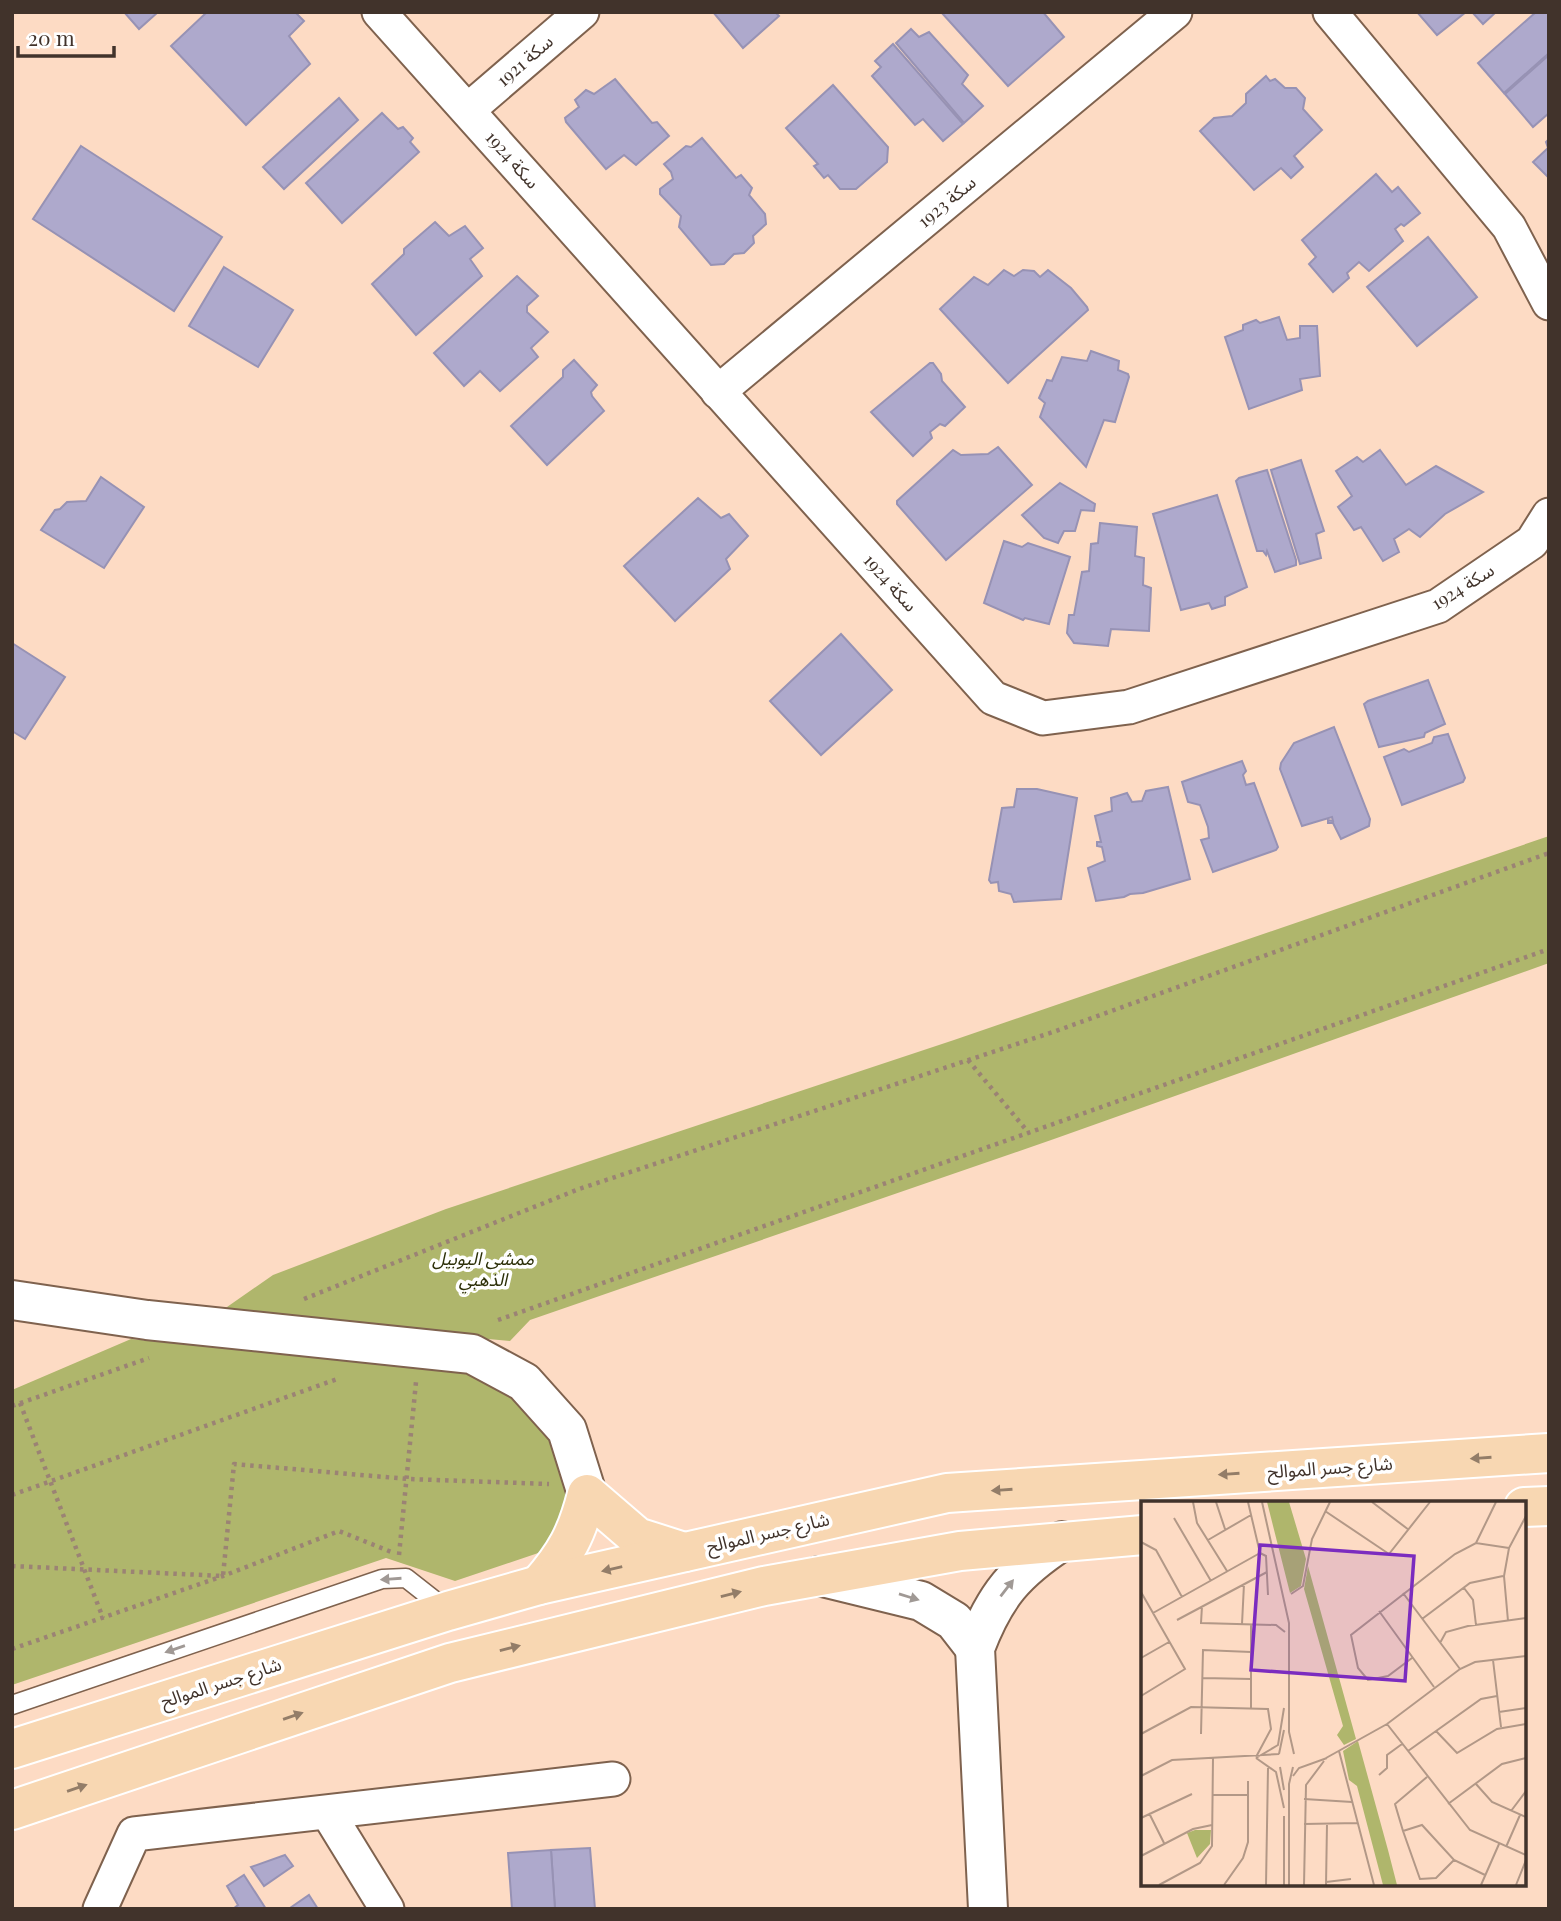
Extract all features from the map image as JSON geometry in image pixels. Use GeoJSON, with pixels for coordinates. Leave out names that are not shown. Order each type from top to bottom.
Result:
{"type":"FeatureCollection","features":[{"type":"Feature","properties":{"kind":"main road","name":"شارع جسر الموالح"},"geometry":{"type":"LineString","coordinates":[[12,1749],[448,1611],[539,1585],[947,1493],[1549,1453]]}},
{"type":"Feature","properties":{"kind":"main road"},"geometry":{"type":"LineString","coordinates":[[586,1490],[636,1537],[684,1552]]}},
{"type":"Feature","properties":{"kind":"main road"},"geometry":{"type":"LineString","coordinates":[[539,1585],[556,1566],[579,1528],[586,1490]]}},
{"type":"Feature","properties":{"kind":"main road"},"geometry":{"type":"LineString","coordinates":[[1526,1507],[1549,1506]]}},
{"type":"Feature","properties":{"kind":"main road"},"geometry":{"type":"LineString","coordinates":[[12,1810],[450,1663],[764,1586],[960,1550],[1141,1535]]}},
{"type":"Feature","properties":{"kind":"street","name":"سكة 1924"},"geometry":{"type":"LineString","coordinates":[[379,12],[993,698],[1043,718],[1129,707],[1438,606],[1532,542],[1549,515]]}},
{"type":"Feature","properties":{"kind":"street","name":"سكة 1921"},"geometry":{"type":"LineString","coordinates":[[468,110],[582,12]]}},
{"type":"Feature","properties":{"kind":"street","name":"سكة 1923"},"geometry":{"type":"LineString","coordinates":[[718,392],[1175,12]]}},
{"type":"Feature","properties":{"kind":"street"},"geometry":{"type":"LineString","coordinates":[[1330,12],[1509,228],[1549,303]]}},
{"type":"Feature","properties":{"kind":"street"},"geometry":{"type":"LineString","coordinates":[[12,1300],[147,1320],[472,1354],[524,1382],[567,1430],[586,1490]]}},
{"type":"Feature","properties":{"kind":"street"},"geometry":{"type":"LineString","coordinates":[[988,1909],[975,1648],[988,1615],[1007,1585],[1032,1561],[1062,1541]]}},
{"type":"Feature","properties":{"kind":"street"},"geometry":{"type":"LineString","coordinates":[[819,1576],[921,1601],[954,1621],[975,1648]]}},
{"type":"Feature","properties":{"kind":"street"},"geometry":{"type":"LineString","coordinates":[[100,1909],[134,1834],[328,1814],[612,1779]]}},
{"type":"Feature","properties":{"kind":"street"},"geometry":{"type":"LineString","coordinates":[[328,1814],[387,1909]]}},
{"type":"Feature","properties":{"kind":"lane"},"geometry":{"type":"LineString","coordinates":[[12,1705],[382,1579],[406,1578],[448,1611]]}},
{"type":"Feature","properties":{"kind":"path"},"geometry":{"type":"LineString","coordinates":[[295,1303],[579,1189],[1056,1031],[1549,853]]}},
{"type":"Feature","properties":{"kind":"path"},"geometry":{"type":"LineString","coordinates":[[498,1321],[1549,949]]}},
{"type":"Feature","properties":{"kind":"path"},"geometry":{"type":"LineString","coordinates":[[968,1060],[1028,1132]]}},
{"type":"Feature","properties":{"kind":"path"},"geometry":{"type":"LineString","coordinates":[[12,1406],[156,1355]]}},
{"type":"Feature","properties":{"kind":"path"},"geometry":{"type":"LineString","coordinates":[[399,1555],[416,1375]]}},
{"type":"Feature","properties":{"kind":"path"},"geometry":{"type":"LineString","coordinates":[[12,1495],[340,1378]]}},
{"type":"Feature","properties":{"kind":"path"},"geometry":{"type":"LineString","coordinates":[[20,1403],[103,1618]]}},
{"type":"Feature","properties":{"kind":"path"},"geometry":{"type":"LineString","coordinates":[[223,1576],[234,1464],[408,1479],[586,1490]]}},
{"type":"Feature","properties":{"kind":"path"},"geometry":{"type":"LineString","coordinates":[[12,1649],[223,1576],[339,1531],[411,1560]]}},
{"type":"Feature","properties":{"kind":"path"},"geometry":{"type":"LineString","coordinates":[[12,1566],[223,1576]]}},
{"type":"Feature","properties":{"kind":"green space","name":"ممشى اليوبيل الذهبي"},"geometry":{"type":"Polygon","coordinates":[[[1549,836],[1549,963],[1054,1139],[530,1320],[510,1341],[217,1314],[273,1275],[446,1209],[954,1040],[1549,836]]]}},
{"type":"Feature","properties":{"kind":"green space"},"geometry":{"type":"Polygon","coordinates":[[[131,1339],[471,1372],[513,1386],[566,1453],[568,1505],[553,1548],[455,1581],[386,1558],[12,1685],[12,1390],[131,1339]]]}},
{"type":"Feature","properties":{"kind":"building"},"geometry":{"type":"Polygon","coordinates":[[[124,12],[158,12],[139,29],[124,12]]]}},
{"type":"Feature","properties":{"kind":"building"},"geometry":{"type":"Polygon","coordinates":[[[207,12],[295,12],[304,21],[289,36],[310,64],[246,125],[171,46],[207,12]]]}},
{"type":"Feature","properties":{"kind":"building"},"geometry":{"type":"Polygon","coordinates":[[[713,12],[775,12],[779,16],[743,48],[713,12]]]}},
{"type":"Feature","properties":{"kind":"building"},"geometry":{"type":"Polygon","coordinates":[[[941,12],[1043,12],[1064,37],[1008,86],[941,12]]]}},
{"type":"Feature","properties":{"kind":"building"},"geometry":{"type":"Polygon","coordinates":[[[1417,12],[1466,12],[1437,35],[1417,12]]]}},
{"type":"Feature","properties":{"kind":"building"},"geometry":{"type":"Polygon","coordinates":[[[1472,12],[1496,12],[1483,24],[1472,12]]]}},
{"type":"Feature","properties":{"kind":"building"},"geometry":{"type":"Polygon","coordinates":[[[1536,12],[1549,12],[1549,53],[1504,93],[1478,63],[1536,12]]]}},
{"type":"Feature","properties":{"kind":"building"},"geometry":{"type":"Polygon","coordinates":[[[911,29],[919,37],[929,32],[968,75],[962,84],[983,106],[964,123],[896,43],[911,29]]]}},
{"type":"Feature","properties":{"kind":"building"},"geometry":{"type":"Polygon","coordinates":[[[893,44],[963,124],[943,141],[923,119],[915,125],[872,76],[881,67],[875,61],[893,44]]]}},
{"type":"Feature","properties":{"kind":"building"},"geometry":{"type":"Polygon","coordinates":[[[1549,55],[1549,113],[1533,127],[1505,94],[1549,55]]]}},
{"type":"Feature","properties":{"kind":"building"},"geometry":{"type":"Polygon","coordinates":[[[1266,76],[1270,81],[1275,79],[1285,88],[1296,88],[1305,98],[1303,109],[1322,130],[1294,156],[1303,167],[1291,178],[1281,168],[1254,190],[1200,131],[1214,118],[1232,116],[1246,103],[1246,94],[1266,76]]]}},
{"type":"Feature","properties":{"kind":"building"},"geometry":{"type":"Polygon","coordinates":[[[615,79],[652,123],[657,122],[669,136],[636,165],[624,155],[606,169],[565,118],[579,107],[575,100],[586,90],[594,94],[615,79]]]}},
{"type":"Feature","properties":{"kind":"building"},"geometry":{"type":"Polygon","coordinates":[[[833,85],[888,147],[887,162],[856,189],[840,189],[828,175],[824,178],[814,166],[818,164],[786,128],[833,85]]]}},
{"type":"Feature","properties":{"kind":"building"},"geometry":{"type":"Polygon","coordinates":[[[339,98],[358,120],[284,189],[263,167],[339,98]]]}},
{"type":"Feature","properties":{"kind":"building"},"geometry":{"type":"Polygon","coordinates":[[[382,113],[398,129],[403,127],[413,138],[410,142],[419,152],[342,223],[306,183],[382,113]]]}},
{"type":"Feature","properties":{"kind":"building"},"geometry":{"type":"Polygon","coordinates":[[[702,138],[736,178],[741,175],[752,188],[749,195],[765,214],[766,224],[753,236],[754,243],[744,253],[734,254],[724,264],[711,265],[679,227],[681,216],[660,194],[660,189],[673,179],[664,164],[686,146],[691,147],[702,138]]]}},
{"type":"Feature","properties":{"kind":"building"},"geometry":{"type":"Polygon","coordinates":[[[1549,139],[1549,178],[1533,162],[1548,148],[1546,142],[1549,139]]]}},
{"type":"Feature","properties":{"kind":"building"},"geometry":{"type":"Polygon","coordinates":[[[81,146],[222,237],[174,311],[33,219],[81,146]]]}},
{"type":"Feature","properties":{"kind":"building"},"geometry":{"type":"Polygon","coordinates":[[[1376,174],[1392,192],[1398,187],[1420,213],[1404,226],[1401,224],[1395,229],[1403,241],[1369,271],[1359,262],[1347,273],[1349,278],[1333,292],[1309,264],[1316,257],[1302,240],[1376,174]]]}},
{"type":"Feature","properties":{"kind":"building"},"geometry":{"type":"Polygon","coordinates":[[[435,222],[449,236],[465,226],[483,248],[470,259],[482,276],[416,335],[372,284],[404,254],[404,249],[435,222]]]}},
{"type":"Feature","properties":{"kind":"building"},"geometry":{"type":"Polygon","coordinates":[[[1428,237],[1477,297],[1417,346],[1367,287],[1428,237]]]}},
{"type":"Feature","properties":{"kind":"building"},"geometry":{"type":"Polygon","coordinates":[[[224,267],[293,310],[258,367],[189,326],[224,267]]]}},
{"type":"Feature","properties":{"kind":"building"},"geometry":{"type":"Polygon","coordinates":[[[1004,270],[1014,276],[1023,270],[1034,271],[1040,277],[1048,270],[1071,288],[1088,310],[1008,383],[940,309],[974,277],[988,285],[1004,270]]]}},
{"type":"Feature","properties":{"kind":"building"},"geometry":{"type":"Polygon","coordinates":[[[517,276],[538,296],[527,306],[527,312],[548,332],[531,348],[538,357],[500,391],[480,371],[464,386],[434,353],[517,276]]]}},
{"type":"Feature","properties":{"kind":"building"},"geometry":{"type":"Polygon","coordinates":[[[1279,317],[1287,340],[1300,338],[1300,326],[1317,326],[1320,376],[1300,379],[1302,390],[1249,409],[1225,337],[1243,330],[1243,325],[1256,320],[1260,323],[1279,317]]]}},
{"type":"Feature","properties":{"kind":"building"},"geometry":{"type":"Polygon","coordinates":[[[1091,351],[1119,361],[1118,370],[1129,377],[1115,422],[1104,420],[1086,467],[1040,417],[1045,403],[1039,398],[1047,380],[1052,381],[1062,357],[1087,361],[1091,351]]]}},
{"type":"Feature","properties":{"kind":"building"},"geometry":{"type":"Polygon","coordinates":[[[574,360],[597,385],[591,392],[592,396],[604,411],[547,465],[511,426],[563,377],[563,370],[574,360]]]}},
{"type":"Feature","properties":{"kind":"building"},"geometry":{"type":"Polygon","coordinates":[[[933,363],[941,374],[942,381],[965,407],[945,426],[940,424],[930,432],[932,438],[913,456],[871,412],[933,363]]]}},
{"type":"Feature","properties":{"kind":"building"},"geometry":{"type":"Polygon","coordinates":[[[998,447],[1032,485],[946,560],[897,501],[953,450],[961,455],[988,454],[998,447]]]}},
{"type":"Feature","properties":{"kind":"building"},"geometry":{"type":"Polygon","coordinates":[[[1380,450],[1406,485],[1436,466],[1483,492],[1445,514],[1420,537],[1409,529],[1394,539],[1399,552],[1383,561],[1361,527],[1354,530],[1338,507],[1352,496],[1336,471],[1357,457],[1363,462],[1380,450]]]}},
{"type":"Feature","properties":{"kind":"building"},"geometry":{"type":"Polygon","coordinates":[[[1301,460],[1324,531],[1316,534],[1321,558],[1300,564],[1271,470],[1301,460]]]}},
{"type":"Feature","properties":{"kind":"building"},"geometry":{"type":"Polygon","coordinates":[[[1267,470],[1296,560],[1296,565],[1275,572],[1267,551],[1266,555],[1263,551],[1257,551],[1236,481],[1267,470]]]}},
{"type":"Feature","properties":{"kind":"building"},"geometry":{"type":"Polygon","coordinates":[[[101,477],[144,507],[104,568],[41,530],[55,510],[67,502],[86,501],[101,477]]]}},
{"type":"Feature","properties":{"kind":"building"},"geometry":{"type":"Polygon","coordinates":[[[1060,483],[1095,504],[1094,511],[1081,510],[1075,531],[1064,531],[1058,543],[1044,538],[1022,515],[1060,483]]]}},
{"type":"Feature","properties":{"kind":"building"},"geometry":{"type":"Polygon","coordinates":[[[1217,495],[1247,587],[1225,597],[1225,605],[1212,609],[1209,603],[1181,610],[1153,514],[1217,495]]]}},
{"type":"Feature","properties":{"kind":"building"},"geometry":{"type":"Polygon","coordinates":[[[698,498],[721,518],[729,514],[748,536],[726,559],[730,569],[675,621],[624,566],[698,498]]]}},
{"type":"Feature","properties":{"kind":"building"},"geometry":{"type":"Polygon","coordinates":[[[1100,523],[1137,527],[1135,556],[1144,558],[1143,585],[1151,588],[1149,631],[1111,629],[1108,646],[1074,643],[1067,633],[1069,615],[1074,615],[1082,572],[1089,571],[1091,544],[1098,543],[1100,523]]]}},
{"type":"Feature","properties":{"kind":"building"},"geometry":{"type":"Polygon","coordinates":[[[1004,541],[1022,547],[1028,543],[1070,557],[1049,624],[1025,618],[1023,620],[984,603],[1004,541]]]}},
{"type":"Feature","properties":{"kind":"building"},"geometry":{"type":"Polygon","coordinates":[[[841,634],[892,690],[821,755],[770,701],[841,634]]]}},
{"type":"Feature","properties":{"kind":"building"},"geometry":{"type":"Polygon","coordinates":[[[12,643],[65,677],[25,739],[12,731],[12,643]]]}},
{"type":"Feature","properties":{"kind":"building"},"geometry":{"type":"Polygon","coordinates":[[[1428,680],[1445,724],[1425,733],[1424,737],[1379,747],[1364,704],[1428,680]]]}},
{"type":"Feature","properties":{"kind":"building"},"geometry":{"type":"Polygon","coordinates":[[[1334,727],[1370,819],[1369,826],[1341,839],[1333,823],[1328,823],[1328,820],[1333,821],[1332,817],[1302,826],[1280,769],[1294,743],[1334,727]]]}},
{"type":"Feature","properties":{"kind":"building"},"geometry":{"type":"Polygon","coordinates":[[[1448,734],[1465,778],[1463,782],[1402,805],[1384,757],[1404,749],[1409,752],[1432,743],[1434,737],[1448,734]]]}},
{"type":"Feature","properties":{"kind":"building"},"geometry":{"type":"Polygon","coordinates":[[[1242,761],[1246,771],[1243,775],[1246,785],[1254,783],[1278,847],[1213,872],[1201,840],[1209,838],[1208,827],[1200,805],[1188,802],[1182,782],[1242,761]]]}},
{"type":"Feature","properties":{"kind":"building"},"geometry":{"type":"Polygon","coordinates":[[[1168,787],[1190,879],[1143,893],[1096,901],[1088,868],[1105,861],[1102,847],[1097,846],[1097,842],[1101,842],[1095,816],[1112,811],[1111,798],[1127,793],[1132,802],[1142,801],[1146,791],[1168,787]]]}},
{"type":"Feature","properties":{"kind":"building"},"geometry":{"type":"Polygon","coordinates":[[[1017,789],[1037,789],[1077,798],[1061,899],[1014,902],[1011,894],[999,891],[998,882],[991,883],[989,880],[1002,808],[1014,807],[1017,789]]]}},
{"type":"Feature","properties":{"kind":"building"},"geometry":{"type":"Polygon","coordinates":[[[590,1848],[595,1909],[555,1909],[551,1850],[590,1848]]]}},
{"type":"Feature","properties":{"kind":"building"},"geometry":{"type":"Polygon","coordinates":[[[551,1850],[555,1909],[512,1909],[508,1853],[551,1850]]]}},
{"type":"Feature","properties":{"kind":"building"},"geometry":{"type":"Polygon","coordinates":[[[285,1855],[293,1866],[264,1886],[251,1867],[285,1855]]]}},
{"type":"Feature","properties":{"kind":"building"},"geometry":{"type":"Polygon","coordinates":[[[244,1875],[266,1909],[233,1909],[238,1905],[227,1886],[244,1875]]]}},
{"type":"Feature","properties":{"kind":"building"},"geometry":{"type":"Polygon","coordinates":[[[309,1895],[318,1909],[290,1909],[290,1908],[309,1895]]]}}]}
